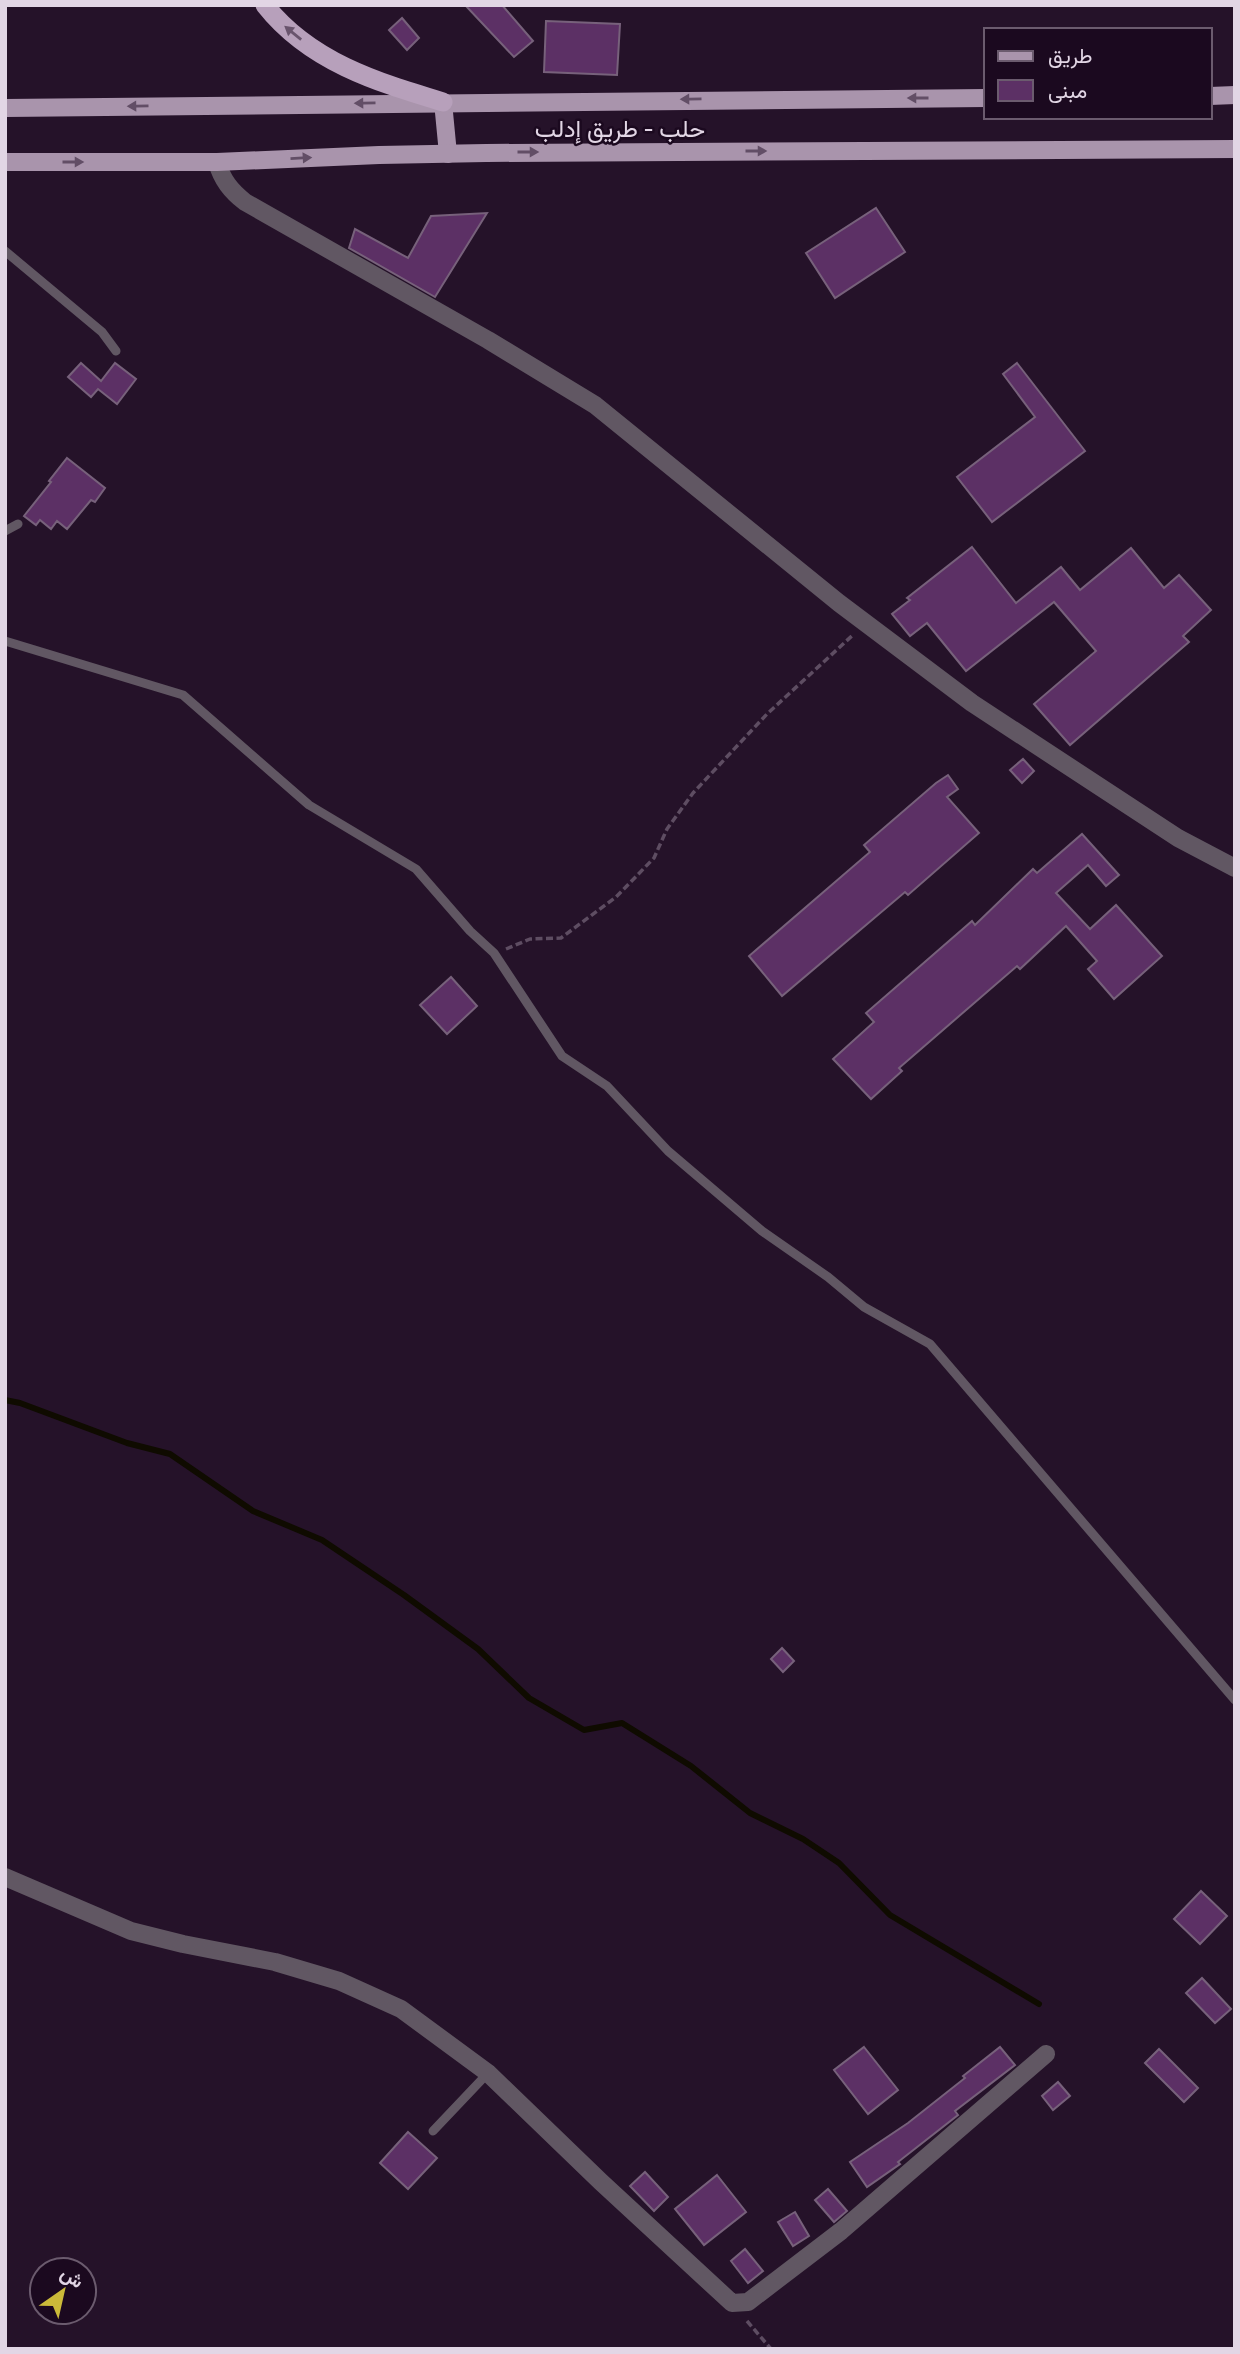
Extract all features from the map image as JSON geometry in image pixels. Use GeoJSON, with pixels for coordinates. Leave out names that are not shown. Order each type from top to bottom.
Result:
{"type":"FeatureCollection","features":[{"type":"Feature","properties":{"kind":"highway"},"geometry":{"type":"LineString","coordinates":[[265,5],[289,31],[345,69],[376,82],[443,102]]}},
{"type":"Feature","properties":{"kind":"main road"},"geometry":{"type":"LineString","coordinates":[[1212,96],[1235,95]]}},
{"type":"Feature","properties":{"kind":"main road","name":"حلب - طريق إدلب"},"geometry":{"type":"LineString","coordinates":[[5,108],[984,98]]}},
{"type":"Feature","properties":{"kind":"main road"},"geometry":{"type":"LineString","coordinates":[[443,102],[448,154]]}},
{"type":"Feature","properties":{"kind":"main road","name":"حلب - طريق إدلب"},"geometry":{"type":"LineString","coordinates":[[5,162],[217,162],[448,154],[1235,149]]}},
{"type":"Feature","properties":{"kind":"street"},"geometry":{"type":"LineString","coordinates":[[217,162],[222,177],[245,202],[488,340],[594,405],[866,624],[972,703],[1178,838],[1235,868]]}},
{"type":"Feature","properties":{"kind":"street"},"geometry":{"type":"LineString","coordinates":[[5,1877],[131,1931],[275,1962],[339,1981],[401,2009],[488,2073],[732,2303],[748,2302],[841,2231],[1046,2054]]}},
{"type":"Feature","properties":{"kind":"lane"},"geometry":{"type":"LineString","coordinates":[[5,251],[102,332],[116,351]]}},
{"type":"Feature","properties":{"kind":"lane"},"geometry":{"type":"LineString","coordinates":[[5,531],[18,524]]}},
{"type":"Feature","properties":{"kind":"lane"},"geometry":{"type":"LineString","coordinates":[[5,641],[183,695],[309,805],[416,869],[470,931],[494,953],[562,1056],[607,1086],[668,1151],[762,1231],[828,1277],[864,1307],[930,1344],[1235,1700]]}},
{"type":"Feature","properties":{"kind":"lane"},"geometry":{"type":"LineString","coordinates":[[433,2131],[488,2073]]}},
{"type":"Feature","properties":{"kind":"path"},"geometry":{"type":"LineString","coordinates":[[494,953],[530,939],[561,938],[616,897],[654,858],[667,829],[693,793],[767,714],[866,624]]}},
{"type":"Feature","properties":{"kind":"path"},"geometry":{"type":"LineString","coordinates":[[732,2303],[771,2349]]}},
{"type":"Feature","properties":{"kind":"building"},"geometry":{"type":"Polygon","coordinates":[[[465,5],[502,5],[533,41],[514,57],[465,5]]]}},
{"type":"Feature","properties":{"kind":"building"},"geometry":{"type":"Polygon","coordinates":[[[402,18],[419,38],[407,50],[389,30],[402,18]]]}},
{"type":"Feature","properties":{"kind":"building"},"geometry":{"type":"Polygon","coordinates":[[[546,21],[620,24],[617,75],[544,72],[546,21]]]}},
{"type":"Feature","properties":{"kind":"building"},"geometry":{"type":"Polygon","coordinates":[[[876,208],[905,252],[835,298],[806,253],[876,208]]]}},
{"type":"Feature","properties":{"kind":"building"},"geometry":{"type":"Polygon","coordinates":[[[487,213],[435,297],[349,248],[355,229],[408,258],[431,216],[487,213]]]}},
{"type":"Feature","properties":{"kind":"building"},"geometry":{"type":"Polygon","coordinates":[[[81,363],[101,381],[115,363],[136,379],[117,404],[98,389],[91,397],[68,377],[81,363]]]}},
{"type":"Feature","properties":{"kind":"building"},"geometry":{"type":"Polygon","coordinates":[[[1017,363],[1085,451],[992,522],[957,477],[1035,417],[1003,374],[1017,363]]]}},
{"type":"Feature","properties":{"kind":"building"},"geometry":{"type":"Polygon","coordinates":[[[67,458],[105,488],[95,502],[91,500],[67,529],[57,521],[51,529],[40,520],[36,525],[24,516],[67,458]]]}},
{"type":"Feature","properties":{"kind":"building"},"geometry":{"type":"Polygon","coordinates":[[[972,547],[1016,603],[1061,567],[1080,590],[1131,548],[1164,588],[1179,575],[1211,610],[1183,636],[1189,642],[1070,745],[1034,704],[1096,651],[1054,602],[966,671],[927,623],[910,636],[892,614],[910,600],[907,598],[972,547]]]}},
{"type":"Feature","properties":{"kind":"building"},"geometry":{"type":"Polygon","coordinates":[[[1023,759],[1034,771],[1022,783],[1010,770],[1023,759]]]}},
{"type":"Feature","properties":{"kind":"building"},"geometry":{"type":"Polygon","coordinates":[[[948,775],[958,789],[947,797],[979,833],[908,895],[905,892],[782,996],[749,956],[870,852],[864,845],[948,775]]]}},
{"type":"Feature","properties":{"kind":"building"},"geometry":{"type":"Polygon","coordinates":[[[1082,834],[1119,875],[1106,886],[1088,865],[1056,893],[1090,929],[1116,905],[1162,956],[1114,999],[1088,969],[1097,961],[1066,926],[1020,969],[1017,966],[899,1068],[902,1071],[871,1099],[833,1059],[874,1022],[866,1013],[972,921],[975,925],[1033,869],[1037,873],[1082,834]]]}},
{"type":"Feature","properties":{"kind":"building"},"geometry":{"type":"Polygon","coordinates":[[[451,977],[477,1006],[447,1034],[420,1005],[451,977]]]}},
{"type":"Feature","properties":{"kind":"building"},"geometry":{"type":"Polygon","coordinates":[[[782,1648],[794,1661],[783,1672],[771,1659],[782,1648]]]}},
{"type":"Feature","properties":{"kind":"building"},"geometry":{"type":"Polygon","coordinates":[[[1201,1891],[1227,1916],[1200,1944],[1174,1919],[1201,1891]]]}},
{"type":"Feature","properties":{"kind":"building"},"geometry":{"type":"Polygon","coordinates":[[[1202,1978],[1231,2009],[1215,2023],[1186,1993],[1202,1978]]]}},
{"type":"Feature","properties":{"kind":"building"},"geometry":{"type":"Polygon","coordinates":[[[864,2047],[898,2090],[868,2114],[834,2070],[864,2047]]]}},
{"type":"Feature","properties":{"kind":"building"},"geometry":{"type":"Polygon","coordinates":[[[1000,2047],[1015,2065],[955,2111],[958,2115],[898,2162],[900,2164],[867,2187],[850,2162],[908,2123],[1000,2047]]]}},
{"type":"Feature","properties":{"kind":"building"},"geometry":{"type":"Polygon","coordinates":[[[1159,2049],[1198,2088],[1184,2102],[1145,2063],[1159,2049]]]}},
{"type":"Feature","properties":{"kind":"building"},"geometry":{"type":"Polygon","coordinates":[[[1058,2082],[1070,2096],[1053,2110],[1042,2096],[1058,2082]]]}},
{"type":"Feature","properties":{"kind":"building"},"geometry":{"type":"Polygon","coordinates":[[[408,2132],[437,2158],[408,2189],[380,2163],[408,2132]]]}},
{"type":"Feature","properties":{"kind":"building"},"geometry":{"type":"Polygon","coordinates":[[[645,2172],[668,2197],[654,2211],[630,2186],[645,2172]]]}},
{"type":"Feature","properties":{"kind":"building"},"geometry":{"type":"Polygon","coordinates":[[[717,2175],[746,2212],[704,2245],[675,2209],[717,2175]]]}},
{"type":"Feature","properties":{"kind":"building"},"geometry":{"type":"Polygon","coordinates":[[[828,2189],[847,2211],[834,2222],[815,2200],[828,2189]]]}},
{"type":"Feature","properties":{"kind":"building"},"geometry":{"type":"Polygon","coordinates":[[[795,2212],[809,2236],[793,2246],[778,2222],[795,2212]]]}},
{"type":"Feature","properties":{"kind":"building"},"geometry":{"type":"Polygon","coordinates":[[[745,2249],[763,2271],[748,2283],[731,2261],[745,2249]]]}},
{"type":"Feature","properties":{"kind":"waterway"},"geometry":{"type":"LineString","coordinates":[[5,1400],[20,1403],[127,1443],[170,1454],[253,1511],[322,1540],[478,1649],[529,1698],[584,1730],[622,1723],[691,1766],[750,1813],[803,1839],[839,1863],[890,1915],[1039,2004]]}}]}
